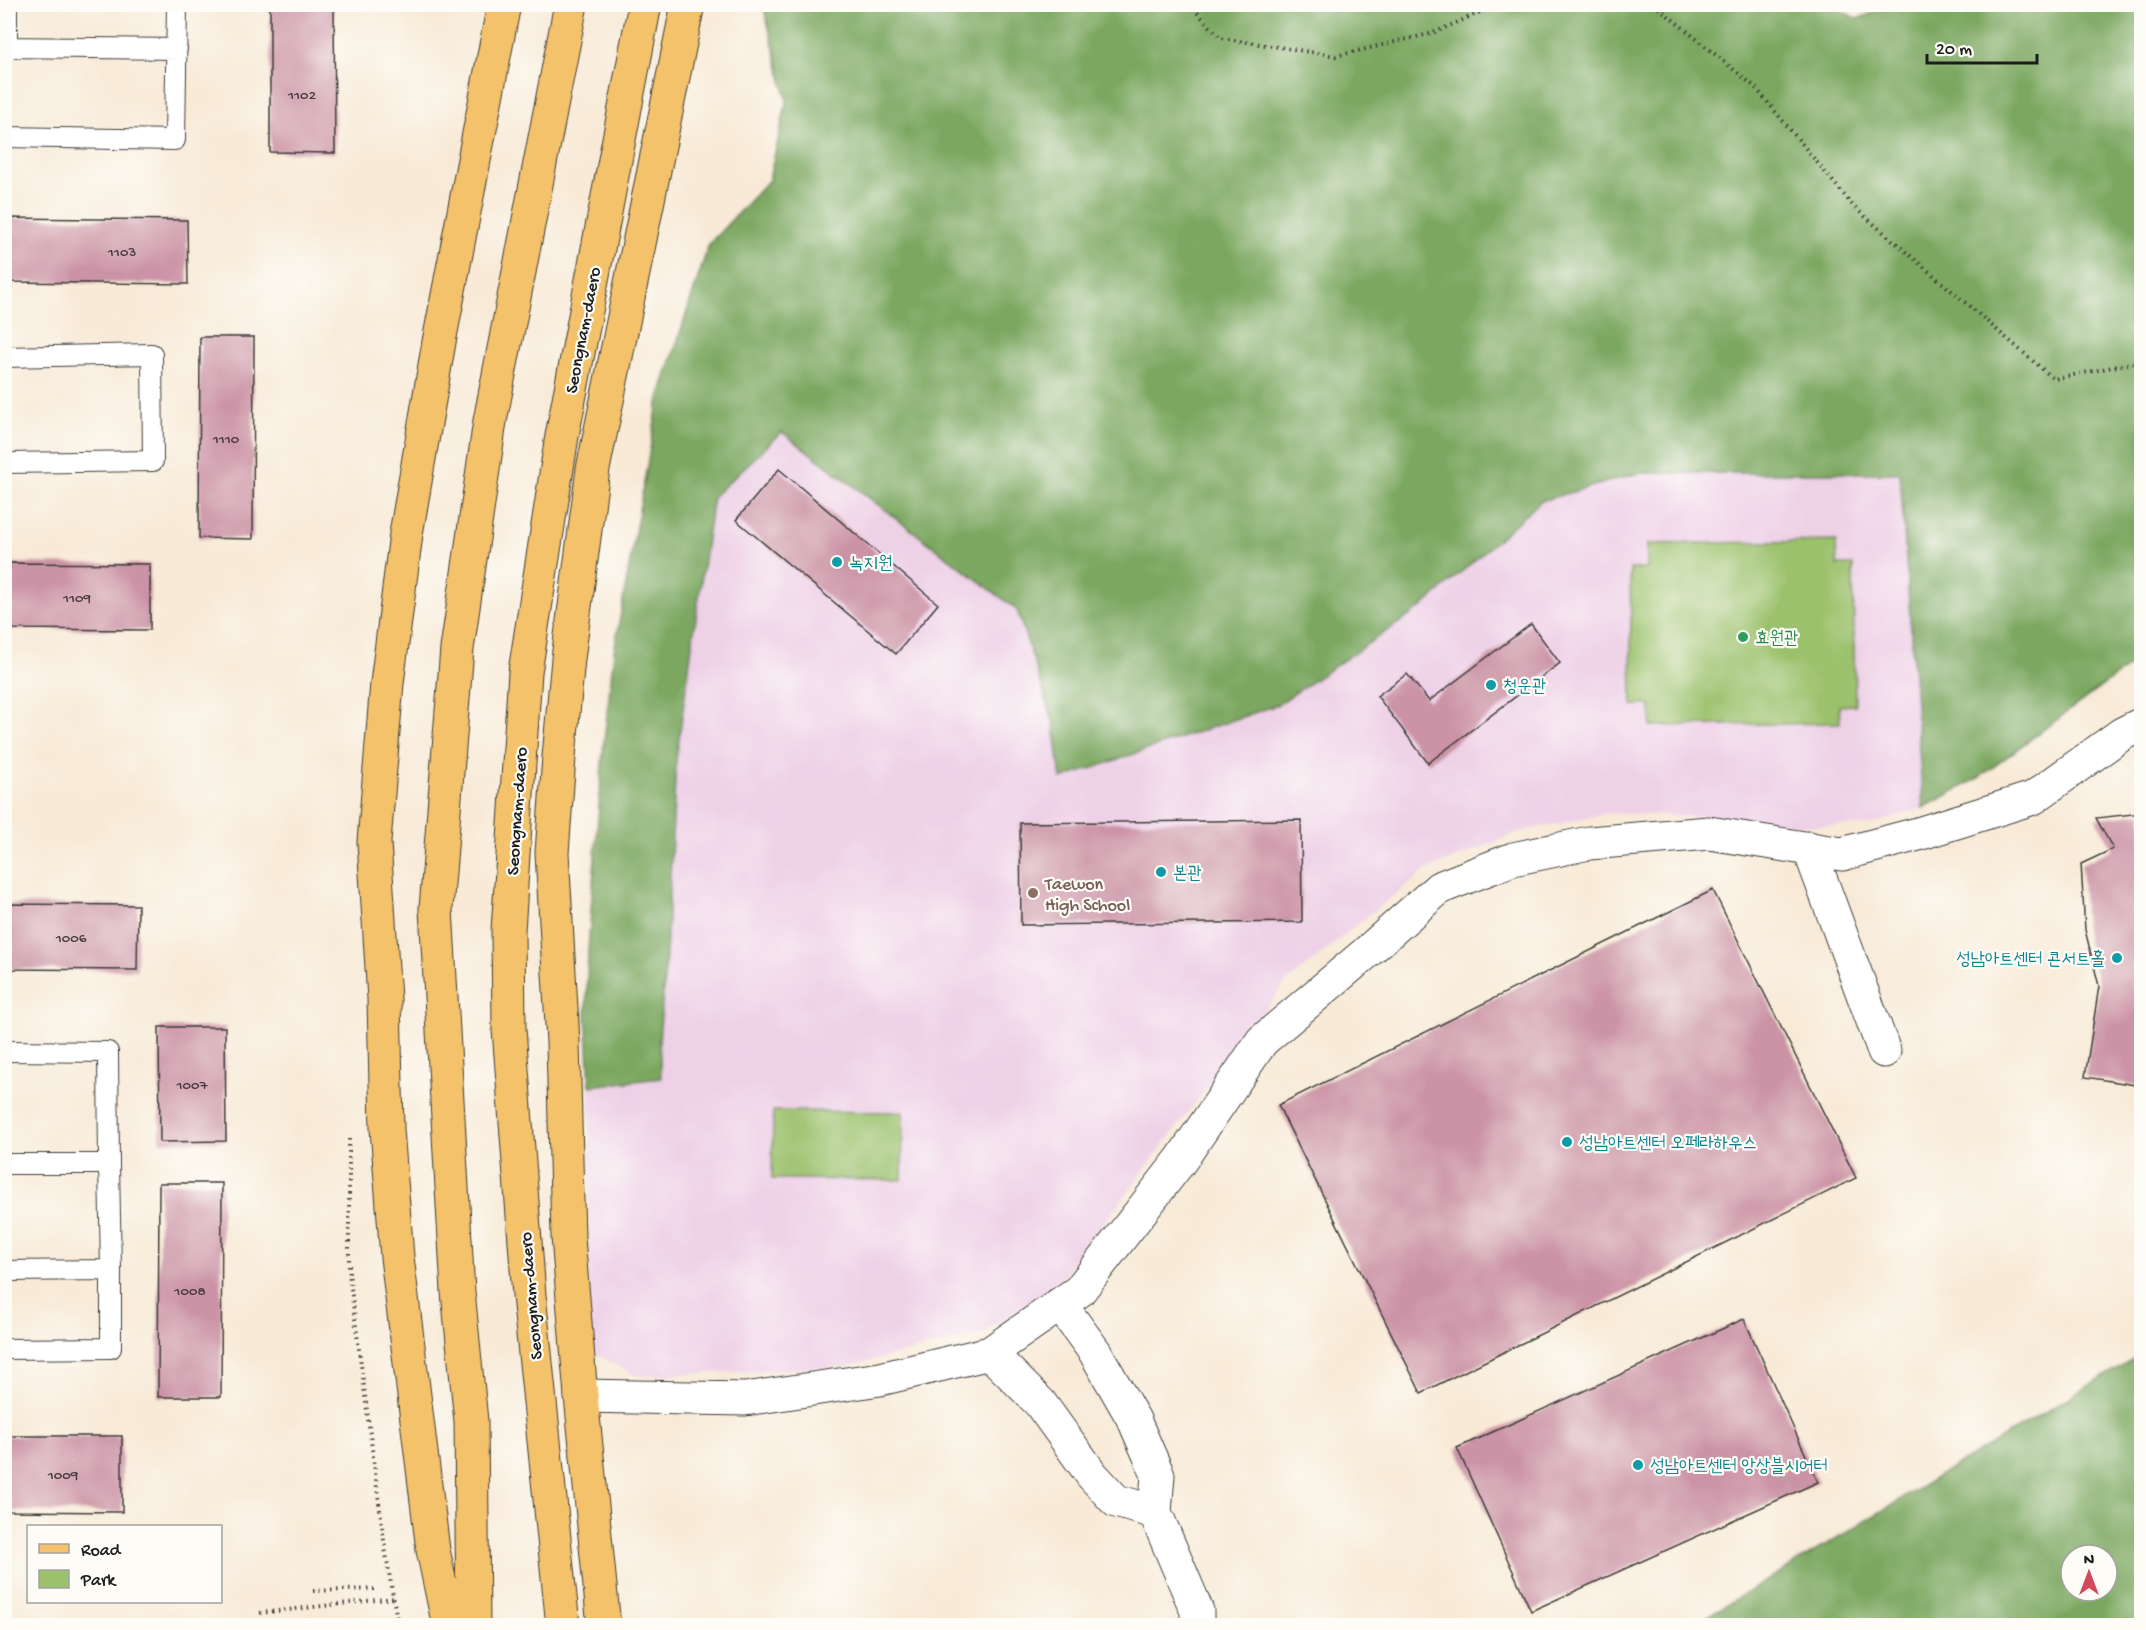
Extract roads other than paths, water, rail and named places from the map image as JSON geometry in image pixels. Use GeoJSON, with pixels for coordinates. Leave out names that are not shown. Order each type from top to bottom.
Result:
{"type":"FeatureCollection","features":[{"type":"Feature","properties":{"kind":"main road"},"geometry":{"type":"LineString","coordinates":[[449,1626],[433,1550],[397,1257],[387,1129],[384,999],[374,842],[387,684],[406,534],[439,342],[504,4]]}},
{"type":"Feature","properties":{"kind":"main road"},"geometry":{"type":"LineString","coordinates":[[473,1626],[471,1421],[458,1292],[436,909],[457,649],[490,421],[571,4]]}},
{"type":"Feature","properties":{"kind":"main road","name":"Seongnam-daero"},"geometry":{"type":"LineString","coordinates":[[563,1626],[529,1295],[509,1029],[508,931],[525,672],[562,436],[645,4]]}},
{"type":"Feature","properties":{"kind":"main road"},"geometry":{"type":"LineString","coordinates":[[604,1626],[580,1396],[568,1237],[563,1042],[552,853],[568,659],[593,469],[688,4]]}},
{"type":"Feature","properties":{"kind":"street"},"geometry":{"type":"LineString","coordinates":[[580,1396],[745,1400],[880,1379],[990,1353],[1079,1291],[1181,1160],[1262,1041],[1439,888],[1512,859],[1589,843],[1709,833],[1842,854],[1918,834],[2033,798],[2122,734],[2142,724]]}},
{"type":"Feature","properties":{"kind":"street"},"geometry":{"type":"LineString","coordinates":[[1809,848],[1884,1051]]}},
{"type":"Feature","properties":{"kind":"street"},"geometry":{"type":"LineString","coordinates":[[1060,1304],[1095,1352],[1134,1420],[1158,1475],[1155,1512],[1197,1611],[1197,1626]]}},
{"type":"Feature","properties":{"kind":"street"},"geometry":{"type":"LineString","coordinates":[[990,1353],[1040,1402],[1092,1475],[1116,1501],[1155,1512]]}},
{"type":"Feature","properties":{"kind":"lane"},"geometry":{"type":"LineString","coordinates":[[7,4],[6,47],[177,49]]}},
{"type":"Feature","properties":{"kind":"lane"},"geometry":{"type":"LineString","coordinates":[[4,137],[175,140],[177,4]]}},
{"type":"Feature","properties":{"kind":"lane"},"geometry":{"type":"LineString","coordinates":[[4,357],[152,354],[153,461],[4,463]]}},
{"type":"Feature","properties":{"kind":"lane"},"geometry":{"type":"LineString","coordinates":[[4,1051],[108,1052],[111,1270],[111,1348],[4,1349]]}},
{"type":"Feature","properties":{"kind":"lane"},"geometry":{"type":"LineString","coordinates":[[4,1164],[109,1164]]}},
{"type":"Feature","properties":{"kind":"lane"},"geometry":{"type":"LineString","coordinates":[[4,1271],[111,1270]]}},
{"type":"Feature","properties":{"kind":"place","name":"녹지원"},"geometry":{"type":"Point","coordinates":[837,562]}},
{"type":"Feature","properties":{"kind":"place","name":"효원관"},"geometry":{"type":"Point","coordinates":[1743,637]}},
{"type":"Feature","properties":{"kind":"place","name":"청운관"},"geometry":{"type":"Point","coordinates":[1491,685]}},
{"type":"Feature","properties":{"kind":"place","name":"본관"},"geometry":{"type":"Point","coordinates":[1161,872]}},
{"type":"Feature","properties":{"kind":"place","name":"Taewon High School"},"geometry":{"type":"Point","coordinates":[1033,893]}},
{"type":"Feature","properties":{"kind":"place","name":"성남아트센터 콘서트홀"},"geometry":{"type":"Point","coordinates":[2117,958]}},
{"type":"Feature","properties":{"kind":"place","name":"성남아트센터 오페라하우스"},"geometry":{"type":"Point","coordinates":[1567,1142]}},
{"type":"Feature","properties":{"kind":"place","name":"성남아트센터 앙상블시어터"},"geometry":{"type":"Point","coordinates":[1638,1465]}}]}
